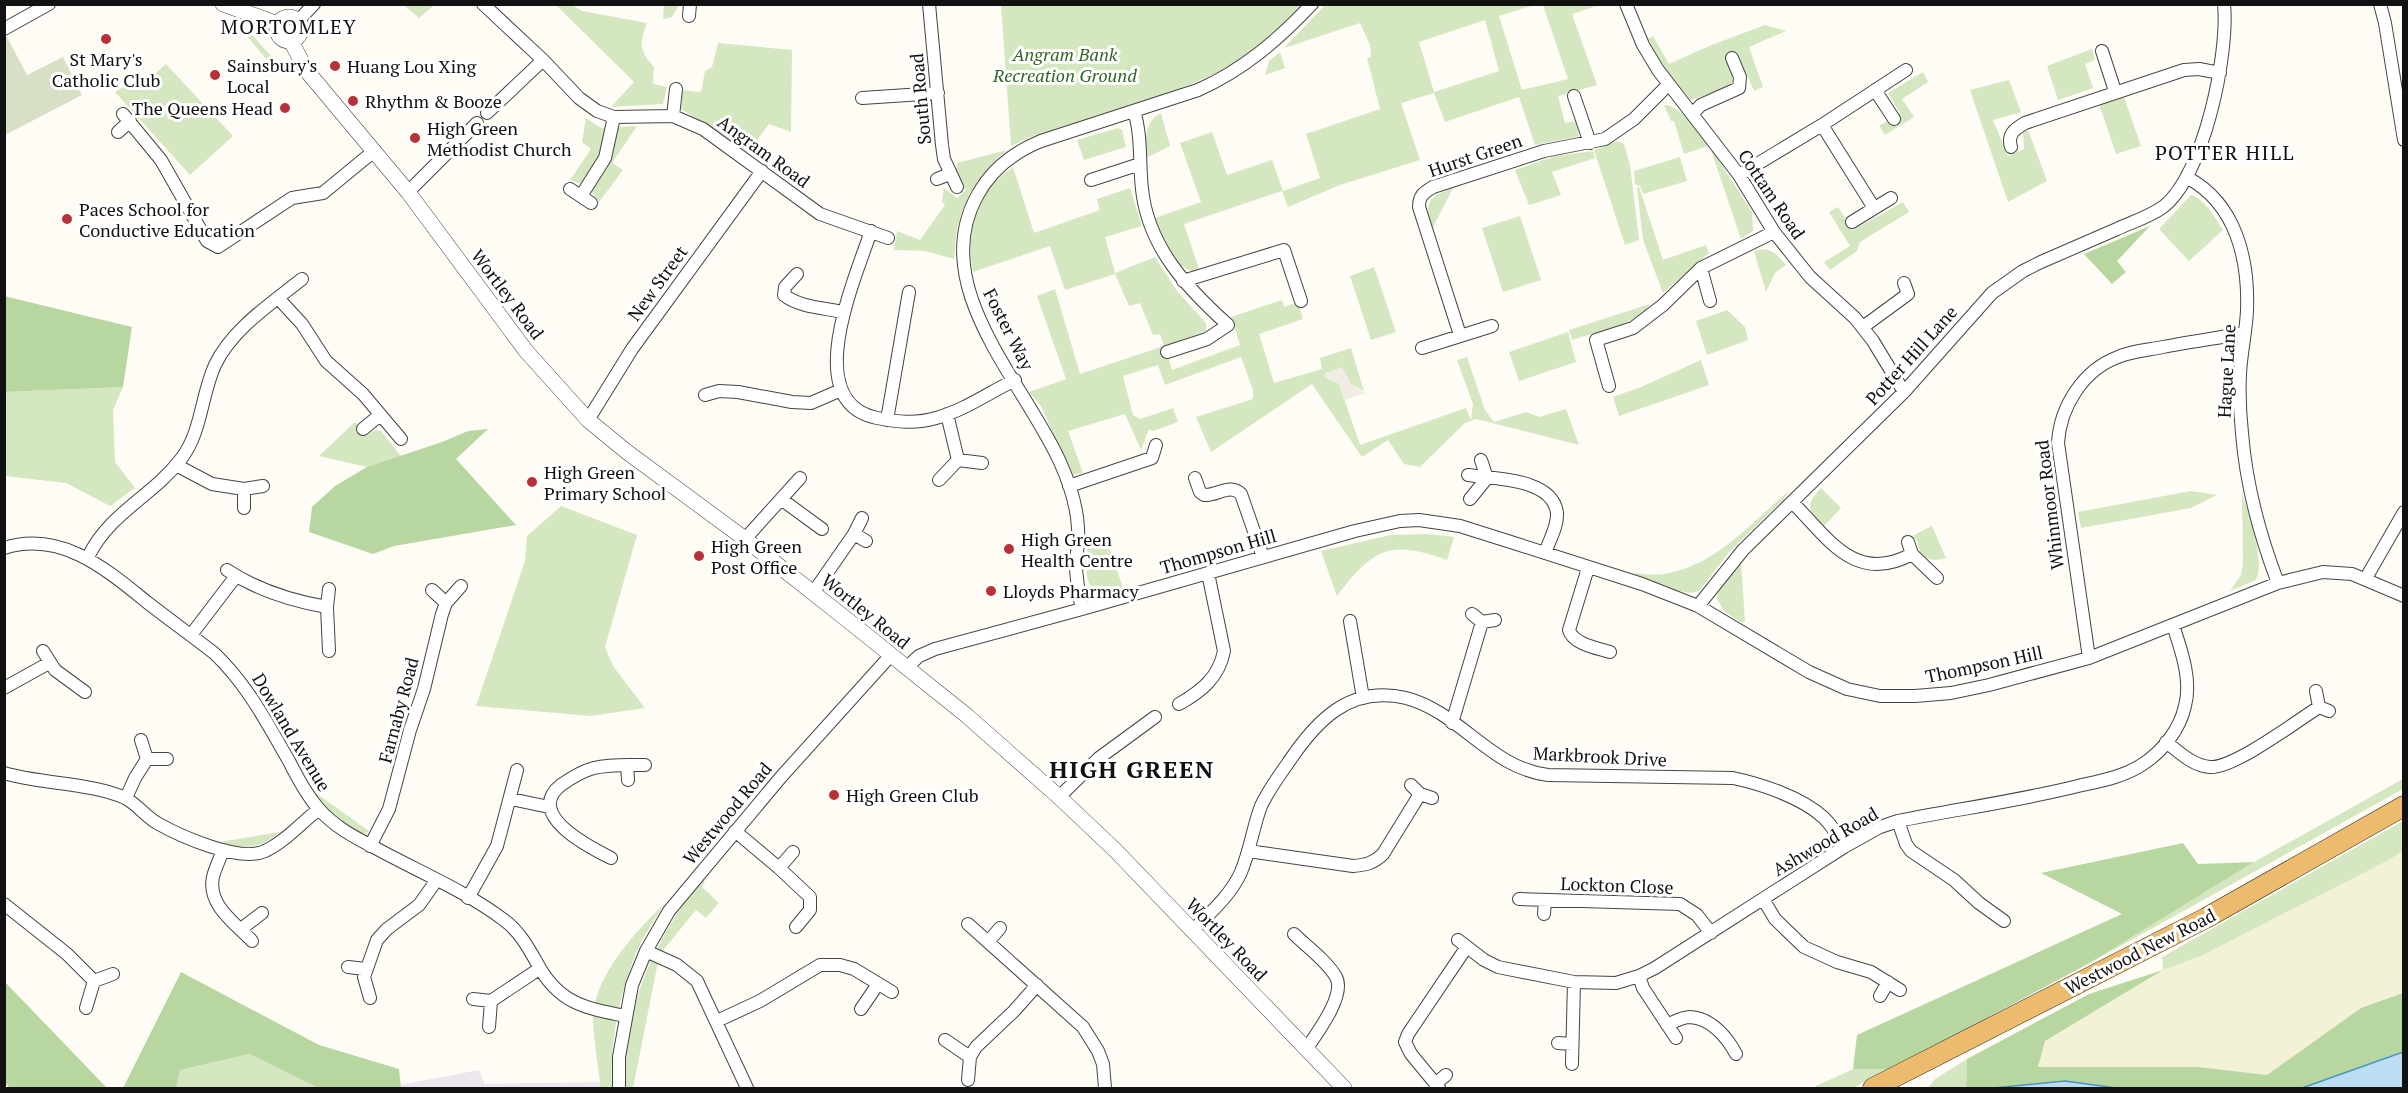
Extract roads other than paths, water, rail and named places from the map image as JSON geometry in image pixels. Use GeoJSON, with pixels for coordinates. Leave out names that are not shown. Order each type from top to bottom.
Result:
{"type":"FeatureCollection","features":[{"type":"Feature","properties":{"kind":"highway","name":"Westwood New Road"},"geometry":{"type":"LineString","coordinates":[[1873,1089],[2206,918],[2403,806]]}},
{"type":"Feature","properties":{"kind":"street"},"geometry":{"type":"LineString","coordinates":[[4,29],[49,4]]}},
{"type":"Feature","properties":{"kind":"street"},"geometry":{"type":"LineString","coordinates":[[223,4],[278,24]]}},
{"type":"Feature","properties":{"kind":"street"},"geometry":{"type":"LineString","coordinates":[[298,21],[314,4]]}},
{"type":"Feature","properties":{"kind":"street","name":"Angram Road"},"geometry":{"type":"LineString","coordinates":[[483,4],[498,9],[579,98],[597,111],[614,117],[673,116],[703,129],[820,214],[888,238]]}},
{"type":"Feature","properties":{"kind":"street","name":"South Road"},"geometry":{"type":"LineString","coordinates":[[929,4],[942,145],[950,174],[957,187]]}},
{"type":"Feature","properties":{"kind":"street","name":"Foster Way"},"geometry":{"type":"LineString","coordinates":[[1082,609],[1076,571],[1078,527],[1069,486],[1060,462],[982,322],[968,288],[962,254],[970,208],[989,177],[1019,151],[1041,141],[1198,90],[1236,70],[1273,42],[1312,4]]}},
{"type":"Feature","properties":{"kind":"street","name":"Cottam Road"},"geometry":{"type":"LineString","coordinates":[[1626,4],[1643,45],[1668,85],[1739,175],[1774,232],[1810,277],[1863,327],[1904,392]]}},
{"type":"Feature","properties":{"kind":"street"},"geometry":{"type":"LineString","coordinates":[[2188,178],[2207,122],[2220,73],[2224,4]]}},
{"type":"Feature","properties":{"kind":"street"},"geometry":{"type":"LineString","coordinates":[[2380,4],[2401,107],[2403,140]]}},
{"type":"Feature","properties":{"kind":"street"},"geometry":{"type":"LineString","coordinates":[[287,17],[298,21],[301,27],[300,34],[291,41],[284,40],[278,35],[278,24],[287,17]]}},
{"type":"Feature","properties":{"kind":"street","name":"Wortley Road"},"geometry":{"type":"LineString","coordinates":[[291,41],[306,70],[408,192],[526,351],[588,420],[627,452],[745,539],[966,715],[1059,797],[1115,850],[1344,1089]]}},
{"type":"Feature","properties":{"kind":"street"},"geometry":{"type":"LineString","coordinates":[[2102,51],[2115,91]]}},
{"type":"Feature","properties":{"kind":"street"},"geometry":{"type":"LineString","coordinates":[[1692,114],[1701,105],[1739,88],[1740,77],[1732,58]]}},
{"type":"Feature","properties":{"kind":"street"},"geometry":{"type":"LineString","coordinates":[[487,113],[543,60]]}},
{"type":"Feature","properties":{"kind":"street"},"geometry":{"type":"LineString","coordinates":[[2011,147],[2010,137],[2016,128],[2115,91],[2184,70],[2199,69],[2220,73]]}},
{"type":"Feature","properties":{"kind":"street"},"geometry":{"type":"LineString","coordinates":[[1739,175],[1822,125],[1906,70]]}},
{"type":"Feature","properties":{"kind":"street","name":"Hurst Green"},"geometry":{"type":"LineString","coordinates":[[1460,335],[1419,207],[1419,200],[1424,193],[1432,187],[1544,151],[1605,139],[1634,119],[1668,85]]}},
{"type":"Feature","properties":{"kind":"street"},"geometry":{"type":"LineString","coordinates":[[673,116],[676,89]]}},
{"type":"Feature","properties":{"kind":"street"},"geometry":{"type":"LineString","coordinates":[[1875,90],[1894,119]]}},
{"type":"Feature","properties":{"kind":"street"},"geometry":{"type":"LineString","coordinates":[[862,98],[938,93]]}},
{"type":"Feature","properties":{"kind":"street"},"geometry":{"type":"LineString","coordinates":[[1574,96],[1590,143]]}},
{"type":"Feature","properties":{"kind":"street"},"geometry":{"type":"LineString","coordinates":[[1134,111],[1139,129],[1144,203],[1164,254],[1183,281],[1228,325],[1207,339],[1167,352]]}},
{"type":"Feature","properties":{"kind":"street"},"geometry":{"type":"LineString","coordinates":[[118,132],[126,117],[161,160],[207,241],[218,247],[292,198],[323,192],[374,151]]}},
{"type":"Feature","properties":{"kind":"street"},"geometry":{"type":"LineString","coordinates":[[570,189],[586,200],[604,158],[614,117]]}},
{"type":"Feature","properties":{"kind":"street"},"geometry":{"type":"LineString","coordinates":[[408,192],[477,123]]}},
{"type":"Feature","properties":{"kind":"street"},"geometry":{"type":"LineString","coordinates":[[1822,125],[1874,208]]}},
{"type":"Feature","properties":{"kind":"street"},"geometry":{"type":"LineString","coordinates":[[1090,180],[1140,164]]}},
{"type":"Feature","properties":{"kind":"street","name":"New Street"},"geometry":{"type":"LineString","coordinates":[[588,420],[632,349],[762,171]]}},
{"type":"Feature","properties":{"kind":"street"},"geometry":{"type":"LineString","coordinates":[[937,179],[950,174]]}},
{"type":"Feature","properties":{"kind":"street","name":"Hague Lane"},"geometry":{"type":"LineString","coordinates":[[2188,178],[2203,186],[2216,198],[2233,227],[2245,267],[2247,289],[2245,333],[2240,373],[2242,438],[2262,537],[2278,583]]}},
{"type":"Feature","properties":{"kind":"street","name":"Potter Hill Lane"},"geometry":{"type":"LineString","coordinates":[[1698,606],[1743,550],[1904,392],[1978,308],[2009,280],[2041,262],[2155,212],[2172,198],[2188,178]]}},
{"type":"Feature","properties":{"kind":"street"},"geometry":{"type":"LineString","coordinates":[[1852,222],[1891,198]]}},
{"type":"Feature","properties":{"kind":"street"},"geometry":{"type":"LineString","coordinates":[[871,231],[843,312],[837,354],[837,376],[848,402],[862,413],[887,420],[913,422],[947,414],[1015,380]]}},
{"type":"Feature","properties":{"kind":"street"},"geometry":{"type":"LineString","coordinates":[[1609,386],[1596,340],[1633,328],[1701,268],[1774,232]]}},
{"type":"Feature","properties":{"kind":"street"},"geometry":{"type":"LineString","coordinates":[[1183,281],[1284,250],[1301,301]]}},
{"type":"Feature","properties":{"kind":"street"},"geometry":{"type":"LineString","coordinates":[[1701,268],[1710,301]]}},
{"type":"Feature","properties":{"kind":"street"},"geometry":{"type":"LineString","coordinates":[[796,274],[785,287],[784,295],[807,304],[843,312]]}},
{"type":"Feature","properties":{"kind":"street"},"geometry":{"type":"LineString","coordinates":[[88,557],[102,532],[176,465],[190,445],[209,380],[222,352],[251,321],[302,279]]}},
{"type":"Feature","properties":{"kind":"street"},"geometry":{"type":"LineString","coordinates":[[1863,327],[1908,294],[1904,283]]}},
{"type":"Feature","properties":{"kind":"street"},"geometry":{"type":"LineString","coordinates":[[887,420],[909,292]]}},
{"type":"Feature","properties":{"kind":"street"},"geometry":{"type":"LineString","coordinates":[[278,298],[302,324],[326,362],[354,385],[400,439]]}},
{"type":"Feature","properties":{"kind":"street"},"geometry":{"type":"LineString","coordinates":[[1422,348],[1492,326]]}},
{"type":"Feature","properties":{"kind":"street","name":"Whinmoor Road"},"geometry":{"type":"LineString","coordinates":[[2089,658],[2060,466],[2059,426],[2064,411],[2074,394],[2095,370],[2118,357],[2245,333]]}},
{"type":"Feature","properties":{"kind":"street"},"geometry":{"type":"LineString","coordinates":[[705,395],[719,391],[738,392],[811,403],[841,390]]}},
{"type":"Feature","properties":{"kind":"street"},"geometry":{"type":"LineString","coordinates":[[947,414],[958,460]]}},
{"type":"Feature","properties":{"kind":"street"},"geometry":{"type":"LineString","coordinates":[[363,429],[381,415]]}},
{"type":"Feature","properties":{"kind":"street"},"geometry":{"type":"LineString","coordinates":[[1069,486],[1152,458],[1156,445]]}},
{"type":"Feature","properties":{"kind":"street"},"geometry":{"type":"LineString","coordinates":[[958,460],[982,463]]}},
{"type":"Feature","properties":{"kind":"street"},"geometry":{"type":"LineString","coordinates":[[939,480],[958,460]]}},
{"type":"Feature","properties":{"kind":"street"},"geometry":{"type":"LineString","coordinates":[[1481,460],[1487,478]]}},
{"type":"Feature","properties":{"kind":"street"},"geometry":{"type":"LineString","coordinates":[[176,465],[212,484],[244,489],[263,486]]}},
{"type":"Feature","properties":{"kind":"street"},"geometry":{"type":"LineString","coordinates":[[1468,475],[1534,486],[1545,492],[1553,502],[1557,513],[1545,553]]}},
{"type":"Feature","properties":{"kind":"street"},"geometry":{"type":"LineString","coordinates":[[745,539],[800,478]]}},
{"type":"Feature","properties":{"kind":"street"},"geometry":{"type":"LineString","coordinates":[[1195,478],[1200,492],[1204,495],[1230,489],[1238,490],[1263,557]]}},
{"type":"Feature","properties":{"kind":"street"},"geometry":{"type":"LineString","coordinates":[[1470,499],[1487,478]]}},
{"type":"Feature","properties":{"kind":"street"},"geometry":{"type":"LineString","coordinates":[[244,489],[244,508]]}},
{"type":"Feature","properties":{"kind":"street"},"geometry":{"type":"LineString","coordinates":[[781,499],[822,529]]}},
{"type":"Feature","properties":{"kind":"street"},"geometry":{"type":"LineString","coordinates":[[1792,502],[1836,546],[1858,562],[1880,566],[1890,564],[1910,548],[1937,578]]}},
{"type":"Feature","properties":{"kind":"street"},"geometry":{"type":"LineString","coordinates":[[2366,578],[2403,512]]}},
{"type":"Feature","properties":{"kind":"street"},"geometry":{"type":"LineString","coordinates":[[813,593],[854,534],[862,518]]}},
{"type":"Feature","properties":{"kind":"street","name":"Thompson Hill"},"geometry":{"type":"LineString","coordinates":[[906,668],[926,652],[1400,520],[1419,520],[1460,526],[1642,584],[1698,606],[1809,672],[1864,694],[1898,697],[1951,693],[2089,658],[2278,583],[2323,572],[2340,571],[2366,578],[2403,596]]}},
{"type":"Feature","properties":{"kind":"street"},"geometry":{"type":"LineString","coordinates":[[854,534],[866,541]]}},
{"type":"Feature","properties":{"kind":"street","name":"Dowland Avenue"},"geometry":{"type":"LineString","coordinates":[[4,548],[32,544],[55,547],[88,557],[109,571],[214,653],[243,684],[307,793],[319,809],[337,826],[507,921],[526,943],[539,969],[553,988],[570,1001],[626,1016]]}},
{"type":"Feature","properties":{"kind":"street"},"geometry":{"type":"LineString","coordinates":[[1588,568],[1569,634],[1575,639],[1610,652]]}},
{"type":"Feature","properties":{"kind":"street"},"geometry":{"type":"LineString","coordinates":[[191,635],[231,573],[274,594],[299,602],[327,607]]}},
{"type":"Feature","properties":{"kind":"street"},"geometry":{"type":"LineString","coordinates":[[1179,704],[1207,685],[1222,662],[1224,651],[1208,573]]}},
{"type":"Feature","properties":{"kind":"street","name":"Farnaby Road"},"geometry":{"type":"LineString","coordinates":[[370,846],[389,809],[446,603],[461,586]]}},
{"type":"Feature","properties":{"kind":"street"},"geometry":{"type":"LineString","coordinates":[[328,651],[329,589]]}},
{"type":"Feature","properties":{"kind":"street"},"geometry":{"type":"LineString","coordinates":[[432,590],[446,603]]}},
{"type":"Feature","properties":{"kind":"street"},"geometry":{"type":"LineString","coordinates":[[1452,723],[1489,621],[1472,614]]}},
{"type":"Feature","properties":{"kind":"street"},"geometry":{"type":"LineString","coordinates":[[1350,621],[1363,698]]}},
{"type":"Feature","properties":{"kind":"street","name":"Ashwood Road"},"geometry":{"type":"LineString","coordinates":[[1446,1075],[1437,1086],[1411,1054],[1405,1042],[1462,944],[1498,967],[1574,982],[1610,984],[1639,976],[1711,933],[1844,847],[1880,827],[1898,821],[2041,795],[2109,778],[2142,765],[2166,742],[2180,721],[2188,690],[2183,656],[2173,625]]}},
{"type":"Feature","properties":{"kind":"street"},"geometry":{"type":"LineString","coordinates":[[43,651],[49,663],[85,692]]}},
{"type":"Feature","properties":{"kind":"street","name":"Westwood Road"},"geometry":{"type":"LineString","coordinates":[[619,1089],[620,1057],[632,985],[646,951],[675,903],[735,831],[891,655]]}},
{"type":"Feature","properties":{"kind":"street"},"geometry":{"type":"LineString","coordinates":[[4,688],[49,663]]}},
{"type":"Feature","properties":{"kind":"street"},"geometry":{"type":"LineString","coordinates":[[2166,742],[2195,763],[2219,767],[2324,709],[2316,691]]}},
{"type":"Feature","properties":{"kind":"street","name":"Markbrook Drive"},"geometry":{"type":"LineString","coordinates":[[1192,931],[1233,886],[1241,871],[1262,805],[1271,787],[1308,734],[1329,713],[1363,698],[1391,696],[1427,706],[1510,764],[1528,772],[1548,775],[1733,778],[1760,785],[1815,811],[1824,818],[1844,847]]}},
{"type":"Feature","properties":{"kind":"street"},"geometry":{"type":"LineString","coordinates":[[1059,797],[1099,758],[1155,717]]}},
{"type":"Feature","properties":{"kind":"street"},"geometry":{"type":"LineString","coordinates":[[126,798],[147,759],[141,740]]}},
{"type":"Feature","properties":{"kind":"street"},"geometry":{"type":"LineString","coordinates":[[147,759],[167,759]]}},
{"type":"Feature","properties":{"kind":"street"},"geometry":{"type":"LineString","coordinates":[[627,765],[628,780]]}},
{"type":"Feature","properties":{"kind":"street"},"geometry":{"type":"LineString","coordinates":[[611,858],[569,833],[552,814],[549,807],[551,797],[557,788],[580,773],[607,766],[645,765]]}},
{"type":"Feature","properties":{"kind":"street"},"geometry":{"type":"LineString","coordinates":[[468,898],[497,846],[517,770]]}},
{"type":"Feature","properties":{"kind":"street"},"geometry":{"type":"LineString","coordinates":[[4,773],[126,798],[155,822],[223,850],[249,855],[266,851],[319,809]]}},
{"type":"Feature","properties":{"kind":"street"},"geometry":{"type":"LineString","coordinates":[[1248,851],[1353,866],[1366,865],[1376,861],[1383,854],[1421,793]]}},
{"type":"Feature","properties":{"kind":"street"},"geometry":{"type":"LineString","coordinates":[[511,799],[549,807]]}},
{"type":"Feature","properties":{"kind":"street"},"geometry":{"type":"LineString","coordinates":[[1898,821],[1906,844],[1911,851],[1954,880],[1979,903],[2004,921]]}},
{"type":"Feature","properties":{"kind":"street"},"geometry":{"type":"LineString","coordinates":[[735,831],[780,868],[810,897],[810,910],[796,927]]}},
{"type":"Feature","properties":{"kind":"street"},"geometry":{"type":"LineString","coordinates":[[223,850],[213,878],[212,888],[220,909],[252,941]]}},
{"type":"Feature","properties":{"kind":"street"},"geometry":{"type":"LineString","coordinates":[[780,868],[793,852]]}},
{"type":"Feature","properties":{"kind":"street"},"geometry":{"type":"LineString","coordinates":[[370,998],[364,977],[377,940],[387,929],[419,905],[436,881]]}},
{"type":"Feature","properties":{"kind":"street","name":"Lockton Close"},"geometry":{"type":"LineString","coordinates":[[1519,899],[1680,904],[1697,915],[1711,933]]}},
{"type":"Feature","properties":{"kind":"street"},"geometry":{"type":"LineString","coordinates":[[1763,899],[1775,919],[1804,947],[1837,962],[1871,972],[1900,990]]}},
{"type":"Feature","properties":{"kind":"street","name":"Lockton Close"},"geometry":{"type":"LineString","coordinates":[[1544,914],[1545,900]]}},
{"type":"Feature","properties":{"kind":"street"},"geometry":{"type":"LineString","coordinates":[[4,904],[67,954],[94,981]]}},
{"type":"Feature","properties":{"kind":"street"},"geometry":{"type":"LineString","coordinates":[[241,929],[262,913]]}},
{"type":"Feature","properties":{"kind":"street"},"geometry":{"type":"LineString","coordinates":[[968,924],[1072,1016],[1092,1040],[1103,1064],[1105,1089]]}},
{"type":"Feature","properties":{"kind":"street"},"geometry":{"type":"LineString","coordinates":[[988,942],[1000,928]]}},
{"type":"Feature","properties":{"kind":"street"},"geometry":{"type":"LineString","coordinates":[[1294,934],[1336,977],[1339,986],[1333,1006],[1307,1048]]}},
{"type":"Feature","properties":{"kind":"street"},"geometry":{"type":"LineString","coordinates":[[646,951],[689,972],[705,994],[747,1089]]}},
{"type":"Feature","properties":{"kind":"street"},"geometry":{"type":"LineString","coordinates":[[717,1022],[760,1001],[820,965],[840,965],[854,969],[892,993]]}},
{"type":"Feature","properties":{"kind":"street"},"geometry":{"type":"LineString","coordinates":[[348,967],[365,969]]}},
{"type":"Feature","properties":{"kind":"street"},"geometry":{"type":"LineString","coordinates":[[473,999],[491,1001],[539,969]]}},
{"type":"Feature","properties":{"kind":"street"},"geometry":{"type":"LineString","coordinates":[[94,981],[113,974]]}},
{"type":"Feature","properties":{"kind":"street"},"geometry":{"type":"LineString","coordinates":[[1639,976],[1643,988],[1676,1038]]}},
{"type":"Feature","properties":{"kind":"street"},"geometry":{"type":"LineString","coordinates":[[86,1008],[94,981]]}},
{"type":"Feature","properties":{"kind":"street"},"geometry":{"type":"LineString","coordinates":[[1572,1064],[1574,982]]}},
{"type":"Feature","properties":{"kind":"street"},"geometry":{"type":"LineString","coordinates":[[1880,996],[1888,982]]}},
{"type":"Feature","properties":{"kind":"street"},"geometry":{"type":"LineString","coordinates":[[861,1009],[878,984]]}},
{"type":"Feature","properties":{"kind":"street"},"geometry":{"type":"LineString","coordinates":[[968,1080],[970,1057],[986,1035],[1014,1011],[1037,985]]}},
{"type":"Feature","properties":{"kind":"street"},"geometry":{"type":"LineString","coordinates":[[489,1027],[491,1001]]}},
{"type":"Feature","properties":{"kind":"street"},"geometry":{"type":"LineString","coordinates":[[1667,1025],[1689,1017],[1697,1019],[1725,1036],[1736,1054]]}},
{"type":"Feature","properties":{"kind":"street"},"geometry":{"type":"LineString","coordinates":[[945,1040],[970,1057]]}},
{"type":"Feature","properties":{"kind":"street"},"geometry":{"type":"LineString","coordinates":[[1558,1043],[1572,1044]]}},
{"type":"Feature","properties":{"kind":"water"},"geometry":{"type":"Polygon","coordinates":[[[2403,1052],[2403,1088],[2302,1088],[2403,1052]]]}},
{"type":"Feature","properties":{"kind":"water"},"geometry":{"type":"Polygon","coordinates":[[[2065,1081],[2116,1088],[1994,1088],[2065,1081]]]}},
{"type":"Feature","properties":{"kind":"place","name":"St Mary's Catholic Club"},"geometry":{"type":"Point","coordinates":[106,39]}},
{"type":"Feature","properties":{"kind":"place","name":"Huang Lou Xing"},"geometry":{"type":"Point","coordinates":[335,66]}},
{"type":"Feature","properties":{"kind":"place","name":"Sainsbury's Local"},"geometry":{"type":"Point","coordinates":[215,75]}},
{"type":"Feature","properties":{"kind":"place","name":"Rhythm & Booze"},"geometry":{"type":"Point","coordinates":[353,101]}},
{"type":"Feature","properties":{"kind":"place","name":"The Queens Head"},"geometry":{"type":"Point","coordinates":[285,108]}},
{"type":"Feature","properties":{"kind":"place","name":"High Green Methodist Church"},"geometry":{"type":"Point","coordinates":[415,138]}},
{"type":"Feature","properties":{"kind":"place","name":"Paces School for Conductive Education"},"geometry":{"type":"Point","coordinates":[67,219]}},
{"type":"Feature","properties":{"kind":"place","name":"High Green Primary School"},"geometry":{"type":"Point","coordinates":[532,482]}},
{"type":"Feature","properties":{"kind":"place","name":"High Green Health Centre"},"geometry":{"type":"Point","coordinates":[1009,549]}},
{"type":"Feature","properties":{"kind":"place","name":"High Green Post Office"},"geometry":{"type":"Point","coordinates":[699,556]}},
{"type":"Feature","properties":{"kind":"place","name":"Lloyds Pharmacy"},"geometry":{"type":"Point","coordinates":[991,591]}},
{"type":"Feature","properties":{"kind":"place","name":"High Green Club"},"geometry":{"type":"Point","coordinates":[834,795]}},
{"type":"Feature","properties":{"kind":"district","name":"MORTOMLEY"},"geometry":{"type":"Point","coordinates":[289,26]}},
{"type":"Feature","properties":{"kind":"district","name":"POTTER HILL"},"geometry":{"type":"Point","coordinates":[2225,152]}},
{"type":"Feature","properties":{"kind":"district","name":"HIGH GREEN"},"geometry":{"type":"Point","coordinates":[1132,769]}},
{"type":"Feature","properties":{"kind":"park label","name":"Angram Bank Recreation Ground"},"geometry":{"type":"Point","coordinates":[1065,64]}}]}
